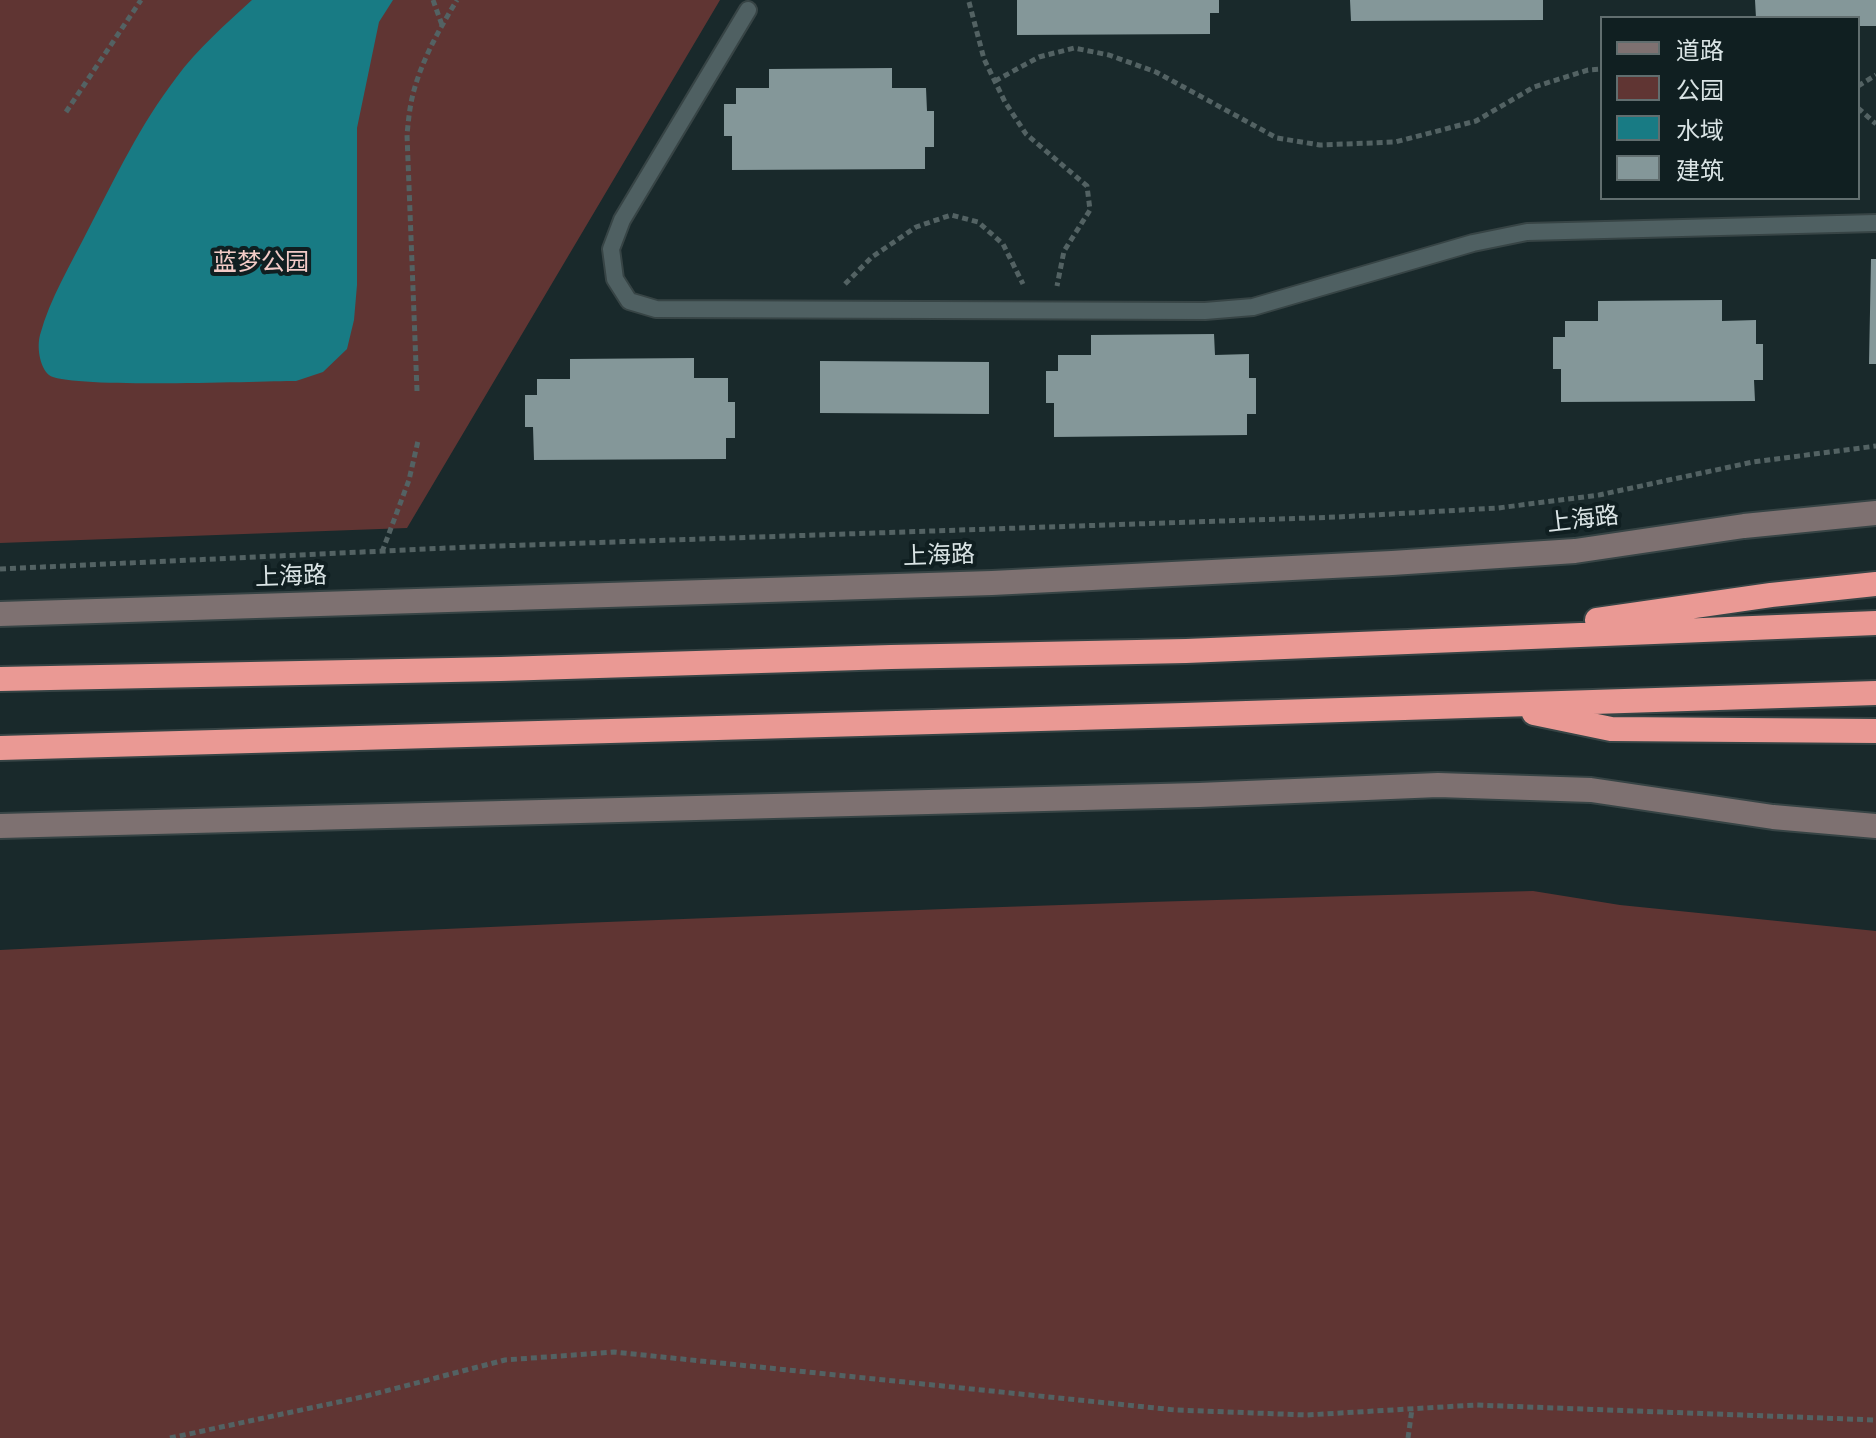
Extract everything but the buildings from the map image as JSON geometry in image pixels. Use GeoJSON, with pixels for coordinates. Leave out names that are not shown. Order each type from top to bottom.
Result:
{"type":"FeatureCollection","features":[{"type":"Feature","properties":{"kind":"highway"},"geometry":{"type":"LineString","coordinates":[[1466,639],[1771,595],[1876,584]]}},
{"type":"Feature","properties":{"kind":"highway"},"geometry":{"type":"LineString","coordinates":[[0,679],[1186,651],[1876,623]]}},
{"type":"Feature","properties":{"kind":"highway"},"geometry":{"type":"LineString","coordinates":[[0,748],[1876,693]]}},
{"type":"Feature","properties":{"kind":"highway"},"geometry":{"type":"LineString","coordinates":[[1496,705],[1611,729],[1876,731]]}},
{"type":"Feature","properties":{"kind":"main road","name":"上海路"},"geometry":{"type":"LineString","coordinates":[[0,614],[961,584],[1392,563],[1575,551],[1744,526],[1876,513]]}},
{"type":"Feature","properties":{"kind":"main road"},"geometry":{"type":"LineString","coordinates":[[0,826],[1199,795],[1438,785],[1591,790],[1773,817],[1876,826]]}},
{"type":"Feature","properties":{"kind":"lane"},"geometry":{"type":"LineString","coordinates":[[748,10],[622,220],[611,249],[615,279],[629,301],[656,309],[1205,311],[1253,307],[1473,243],[1527,232],[1876,223]]}},
{"type":"Feature","properties":{"kind":"path"},"geometry":{"type":"LineString","coordinates":[[66,112],[141,0]]}},
{"type":"Feature","properties":{"kind":"path"},"geometry":{"type":"LineString","coordinates":[[433,0],[442,25]]}},
{"type":"Feature","properties":{"kind":"path"},"geometry":{"type":"LineString","coordinates":[[417,391],[407,135],[411,101],[424,64],[457,0]]}},
{"type":"Feature","properties":{"kind":"path"},"geometry":{"type":"LineString","coordinates":[[969,2],[984,59],[1005,102],[1026,134],[1087,186],[1090,210],[1064,251],[1044,310]]}},
{"type":"Feature","properties":{"kind":"path"},"geometry":{"type":"LineString","coordinates":[[995,81],[1039,57],[1074,48],[1156,72],[1277,138],[1320,145],[1395,142],[1476,121],[1534,87],[1600,69]]}},
{"type":"Feature","properties":{"kind":"path"},"geometry":{"type":"LineString","coordinates":[[1860,110],[1876,124]]}},
{"type":"Feature","properties":{"kind":"path"},"geometry":{"type":"LineString","coordinates":[[818,310],[872,257],[916,227],[951,215],[978,222],[1003,244],[1044,310]]}},
{"type":"Feature","properties":{"kind":"path"},"geometry":{"type":"LineString","coordinates":[[382,552],[409,480],[418,441]]}},
{"type":"Feature","properties":{"kind":"path"},"geometry":{"type":"LineString","coordinates":[[0,569],[1498,508],[1599,495],[1753,462],[1876,446]]}},
{"type":"Feature","properties":{"kind":"path"},"geometry":{"type":"LineString","coordinates":[[170,1438],[362,1397],[505,1360],[614,1352],[1175,1410],[1307,1415],[1476,1405],[1876,1420]]}},
{"type":"Feature","properties":{"kind":"path"},"geometry":{"type":"LineString","coordinates":[[1408,1438],[1412,1409]]}},
{"type":"Feature","properties":{"kind":"green space","name":"蓝梦公园"},"geometry":{"type":"Polygon","coordinates":[[[0,0],[720,0],[407,528],[0,543],[0,0]]]}},
{"type":"Feature","properties":{"kind":"green space"},"geometry":{"type":"Polygon","coordinates":[[[1533,891],[1620,905],[1876,931],[1876,1438],[0,1438],[0,950],[766,916],[1533,891]]]}},
{"type":"Feature","properties":{"kind":"water"},"geometry":{"type":"Polygon","coordinates":[[[252,0],[393,0],[379,22],[357,128],[357,285],[354,320],[347,349],[323,372],[296,381],[125,383],[90,382],[49,375],[39,350],[44,321],[61,281],[129,152],[184,67],[252,0]]]}}]}
